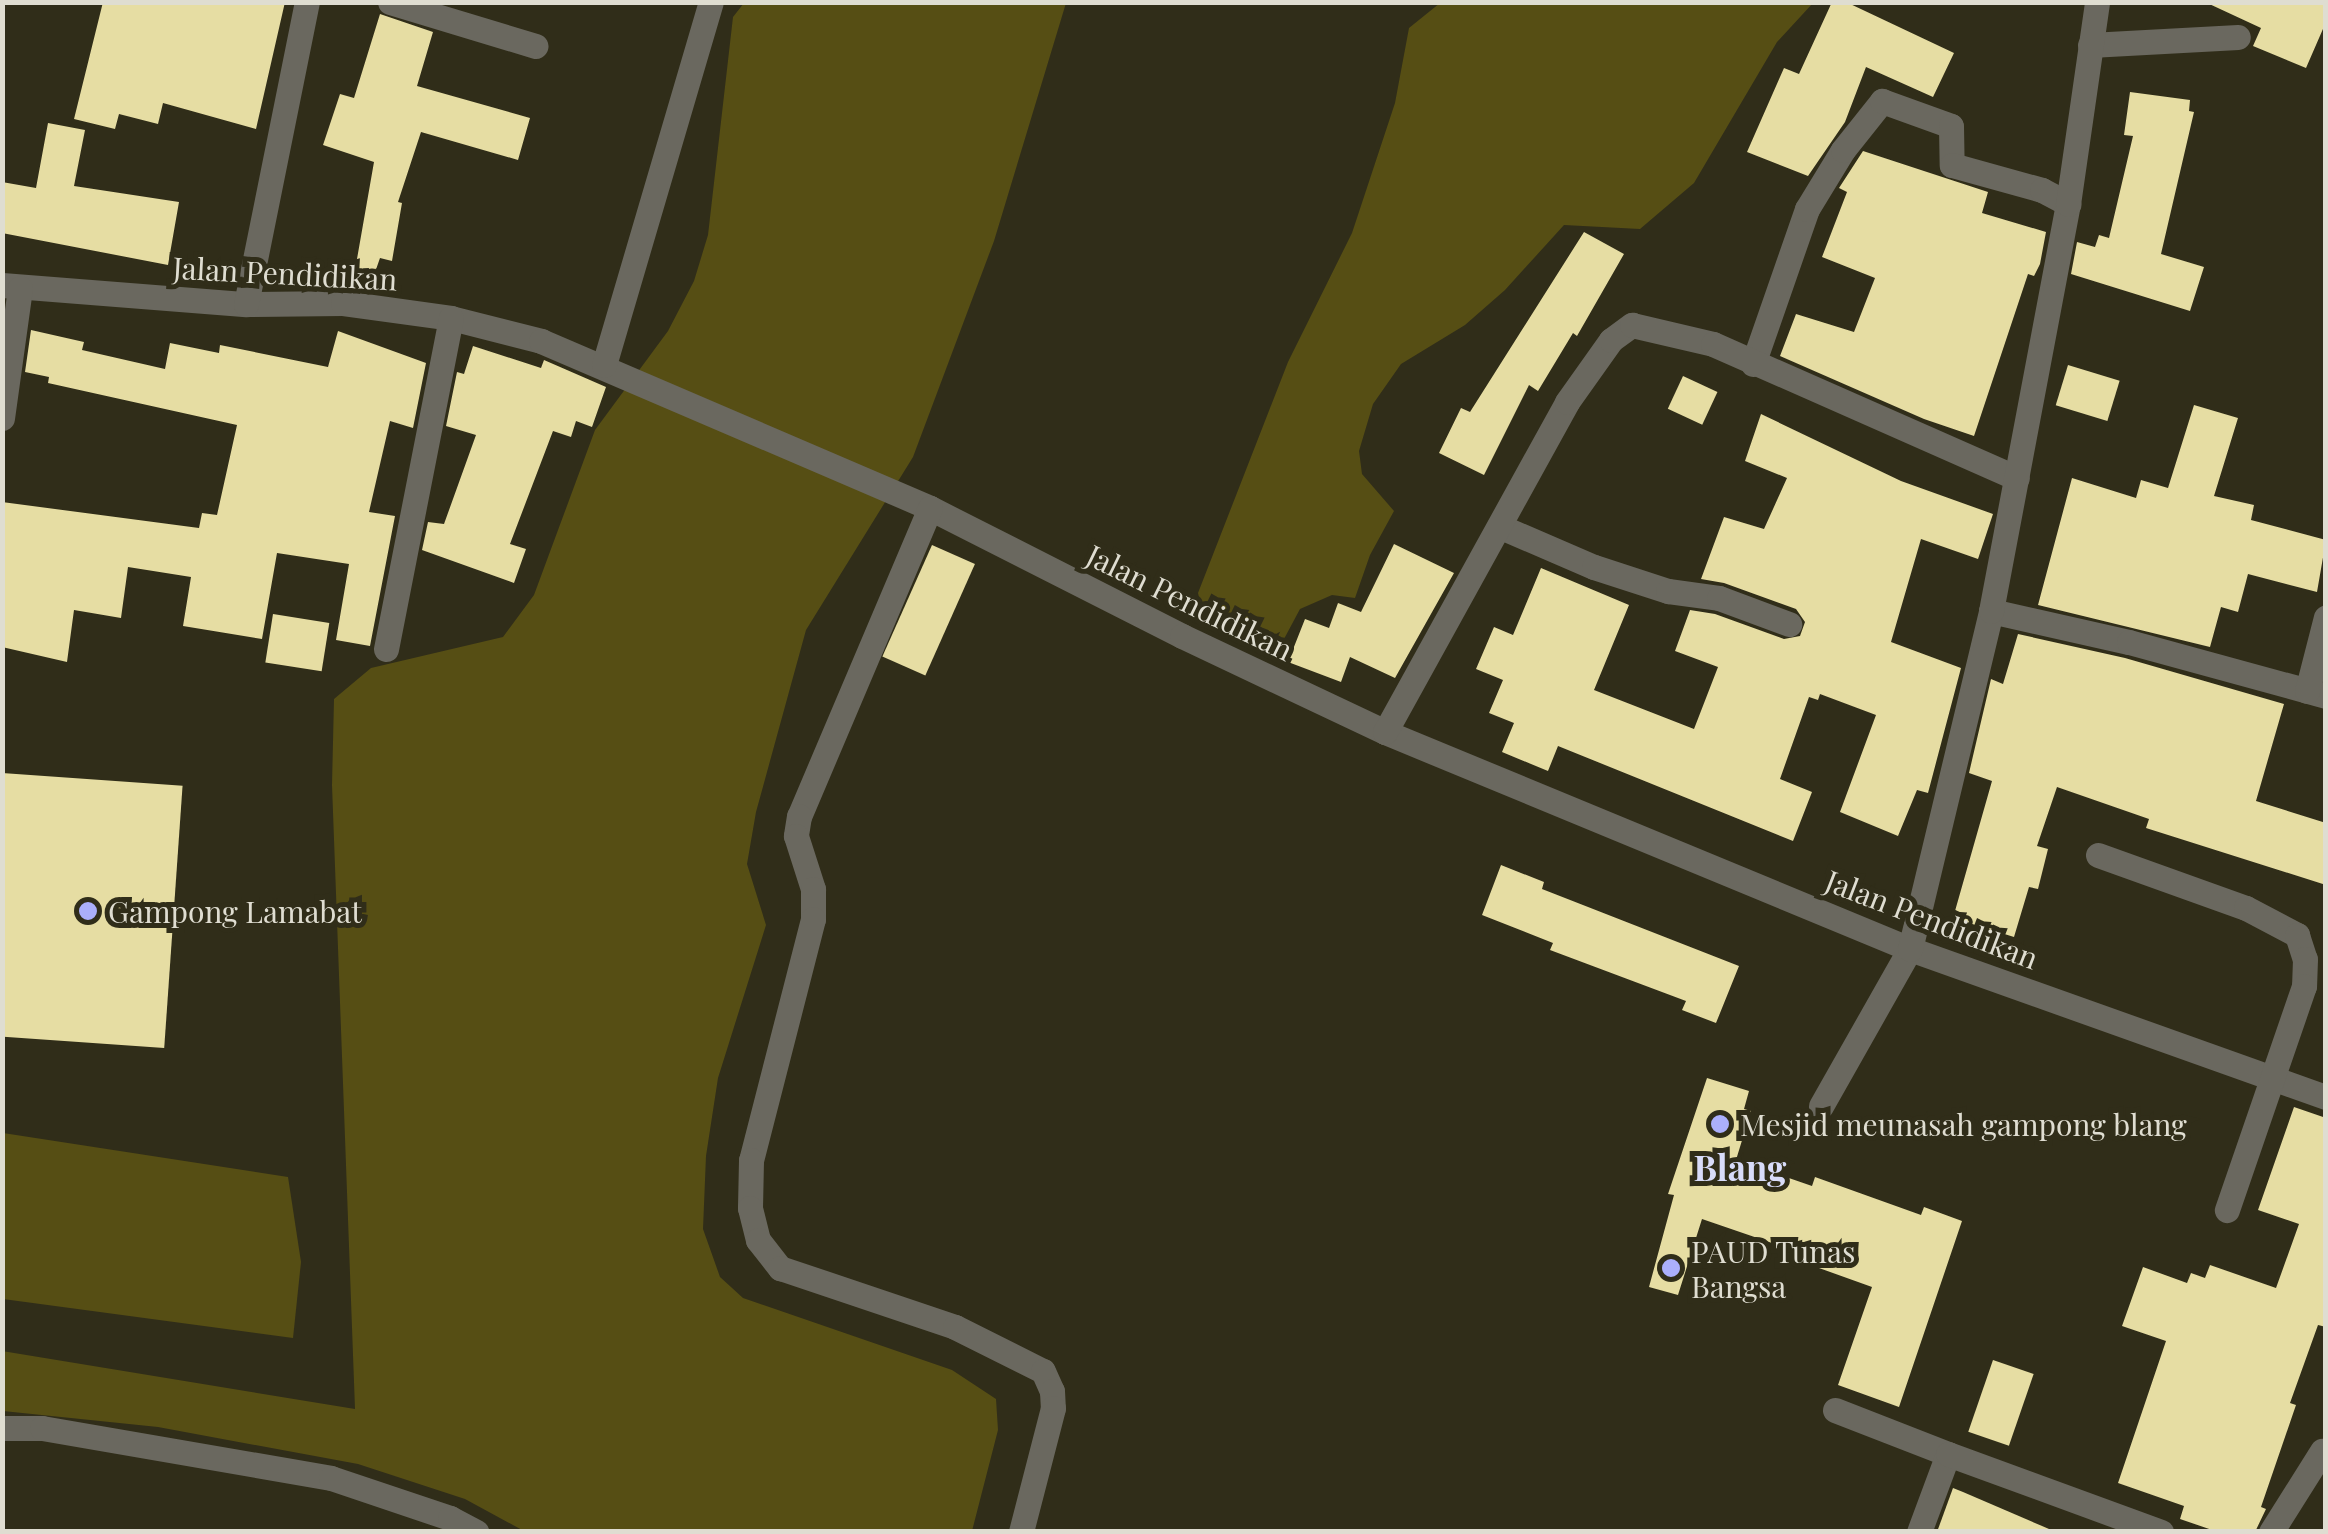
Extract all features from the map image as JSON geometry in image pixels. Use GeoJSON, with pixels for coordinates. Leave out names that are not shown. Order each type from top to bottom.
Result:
{"type":"FeatureCollection","features":[{"type":"Feature","properties":{"kind":"street"},"geometry":{"type":"LineString","coordinates":[[246,304],[307,2]]}},
{"type":"Feature","properties":{"kind":"street"},"geometry":{"type":"LineString","coordinates":[[390,2],[536,46]]}},
{"type":"Feature","properties":{"kind":"street"},"geometry":{"type":"LineString","coordinates":[[607,366],[711,2]]}},
{"type":"Feature","properties":{"kind":"street"},"geometry":{"type":"LineString","coordinates":[[1821,1106],[1910,949],[1991,611],[2068,204],[2097,2]]}},
{"type":"Feature","properties":{"kind":"street"},"geometry":{"type":"LineString","coordinates":[[2090,45],[2238,36]]}},
{"type":"Feature","properties":{"kind":"street"},"geometry":{"type":"LineString","coordinates":[[1753,364],[1807,209],[1843,150],[1882,101],[1951,126],[1952,165],[2042,190],[2068,204]]}},
{"type":"Feature","properties":{"kind":"street"},"geometry":{"type":"LineString","coordinates":[[2,418],[11,287]]}},
{"type":"Feature","properties":{"kind":"street","name":"Jalan Pendidikan"},"geometry":{"type":"LineString","coordinates":[[11,287],[246,304],[343,303],[451,318],[540,341],[607,366],[920,504],[1182,636],[1385,732],[1910,949],[2326,1097]]}},
{"type":"Feature","properties":{"kind":"street"},"geometry":{"type":"LineString","coordinates":[[386,649],[451,318]]}},
{"type":"Feature","properties":{"kind":"street"},"geometry":{"type":"LineString","coordinates":[[1385,732],[1567,402],[1611,340],[1632,325],[1697,339],[2016,478]]}},
{"type":"Feature","properties":{"kind":"street"},"geometry":{"type":"LineString","coordinates":[[920,504],[799,816],[796,836],[814,889],[813,919],[758,1127],[751,1160],[750,1208],[758,1240],[780,1268],[955,1327],[1043,1371],[1052,1391],[1053,1408],[1021,1532]]}},
{"type":"Feature","properties":{"kind":"street"},"geometry":{"type":"LineString","coordinates":[[1501,527],[1594,567],[1668,591],[1719,598],[1789,624]]}},
{"type":"Feature","properties":{"kind":"street"},"geometry":{"type":"LineString","coordinates":[[1991,611],[2130,642],[2316,694],[2326,617]]}},
{"type":"Feature","properties":{"kind":"street"},"geometry":{"type":"LineString","coordinates":[[2098,856],[2246,908],[2297,935],[2306,959],[2304,986],[2226,1210]]}},
{"type":"Feature","properties":{"kind":"street"},"geometry":{"type":"LineString","coordinates":[[1835,1410],[2161,1532]]}},
{"type":"Feature","properties":{"kind":"street"},"geometry":{"type":"LineString","coordinates":[[2,1428],[42,1428],[332,1478],[450,1518],[476,1532]]}},
{"type":"Feature","properties":{"kind":"street"},"geometry":{"type":"LineString","coordinates":[[2271,1532],[2324,1447]]}},
{"type":"Feature","properties":{"kind":"street"},"geometry":{"type":"LineString","coordinates":[[1919,1532],[1948,1454]]}},
{"type":"Feature","properties":{"kind":"shaded area"},"geometry":{"type":"Polygon","coordinates":[[[744,3],[1066,3],[994,241],[913,457],[806,630],[756,812],[747,864],[766,925],[718,1078],[706,1156],[703,1229],[720,1277],[743,1298],[952,1370],[996,1399],[998,1430],[972,1531],[524,1531],[465,1499],[358,1464],[158,1427],[3,1411],[2,1351],[355,1409],[332,785],[334,699],[371,668],[503,637],[534,595],[595,430],[668,331],[694,281],[708,235],[733,17],[744,3]]]}},
{"type":"Feature","properties":{"kind":"shaded area"},"geometry":{"type":"Polygon","coordinates":[[[1440,3],[1813,3],[1777,42],[1694,183],[1640,229],[1564,225],[1505,290],[1465,325],[1401,364],[1373,404],[1359,451],[1362,474],[1394,511],[1370,555],[1355,598],[1332,595],[1300,609],[1276,654],[1203,614],[1198,593],[1288,362],[1352,233],[1395,103],[1409,28],[1440,3]]]}},
{"type":"Feature","properties":{"kind":"shaded area"},"geometry":{"type":"Polygon","coordinates":[[[3,1133],[288,1177],[301,1262],[293,1338],[3,1299],[3,1133]]]}},
{"type":"Feature","properties":{"kind":"building"},"geometry":{"type":"Polygon","coordinates":[[[103,2],[285,2],[256,129],[163,103],[158,124],[119,114],[115,129],[74,119],[103,2]]]}},
{"type":"Feature","properties":{"kind":"building"},"geometry":{"type":"Polygon","coordinates":[[[1832,2],[1846,2],[1954,53],[1933,97],[1866,67],[1845,122],[1808,176],[1747,152],[1784,68],[1799,74],[1832,2]]]}},
{"type":"Feature","properties":{"kind":"building"},"geometry":{"type":"Polygon","coordinates":[[[2205,2],[2326,2],[2326,22],[2306,68],[2253,46],[2261,28],[2205,2]]]}},
{"type":"Feature","properties":{"kind":"building"},"geometry":{"type":"Polygon","coordinates":[[[380,14],[433,32],[417,86],[530,118],[518,160],[421,132],[398,202],[402,203],[392,261],[380,258],[372,281],[354,276],[374,162],[323,145],[340,94],[354,98],[380,14]]]}},
{"type":"Feature","properties":{"kind":"building"},"geometry":{"type":"Polygon","coordinates":[[[2130,92],[2190,100],[2189,111],[2194,112],[2161,254],[2204,267],[2190,311],[2071,274],[2077,242],[2095,247],[2099,235],[2109,238],[2133,136],[2124,135],[2130,92]]]}},
{"type":"Feature","properties":{"kind":"building"},"geometry":{"type":"Polygon","coordinates":[[[48,123],[85,130],[74,186],[179,202],[168,265],[2,233],[2,182],[36,188],[48,123]]]}},
{"type":"Feature","properties":{"kind":"building"},"geometry":{"type":"Polygon","coordinates":[[[1863,151],[1988,192],[1982,213],[2046,232],[2040,264],[2034,276],[2028,274],[1974,436],[1924,419],[1780,356],[1796,314],[1854,332],[1875,278],[1822,257],[1847,192],[1839,188],[1863,151]]]}},
{"type":"Feature","properties":{"kind":"building"},"geometry":{"type":"Polygon","coordinates":[[[1584,232],[1624,254],[1577,336],[1573,333],[1538,391],[1529,385],[1484,475],[1439,453],[1461,408],[1470,412],[1584,232]]]}},
{"type":"Feature","properties":{"kind":"building"},"geometry":{"type":"Polygon","coordinates":[[[31,330],[84,342],[82,350],[165,369],[170,343],[219,353],[220,345],[328,367],[338,331],[426,363],[413,428],[390,421],[369,512],[395,516],[370,646],[336,640],[349,564],[277,553],[262,639],[183,626],[191,577],[128,567],[121,618],[74,610],[67,662],[2,647],[2,502],[199,528],[202,513],[217,515],[237,425],[48,383],[49,377],[25,372],[31,330]]]}},
{"type":"Feature","properties":{"kind":"building"},"geometry":{"type":"Polygon","coordinates":[[[473,346],[541,368],[544,360],[606,387],[592,427],[576,421],[571,437],[553,431],[510,544],[526,549],[514,583],[422,550],[428,522],[444,524],[476,435],[446,426],[457,372],[464,374],[473,346]]]}},
{"type":"Feature","properties":{"kind":"building"},"geometry":{"type":"Polygon","coordinates":[[[2068,365],[2120,381],[2107,421],[2056,405],[2068,365]]]}},
{"type":"Feature","properties":{"kind":"building"},"geometry":{"type":"Polygon","coordinates":[[[1683,376],[1717,392],[1702,425],[1668,409],[1683,376]]]}},
{"type":"Feature","properties":{"kind":"building"},"geometry":{"type":"Polygon","coordinates":[[[2194,405],[2238,418],[2214,496],[2254,505],[2251,520],[2326,540],[2317,592],[2248,574],[2238,612],[2221,607],[2210,647],[2038,605],[2072,478],[2136,498],[2141,480],[2168,488],[2194,405]]]}},
{"type":"Feature","properties":{"kind":"building"},"geometry":{"type":"Polygon","coordinates":[[[1761,414],[1901,481],[1993,514],[1978,559],[1921,539],[1891,642],[1961,668],[1928,793],[1917,790],[1898,836],[1840,812],[1876,715],[1820,694],[1818,700],[1809,697],[1780,779],[1812,792],[1793,841],[1558,746],[1548,771],[1502,752],[1514,723],[1489,713],[1503,680],[1476,669],[1494,627],[1513,635],[1541,568],[1629,605],[1594,690],[1694,729],[1718,667],[1675,651],[1690,610],[1715,614],[1784,639],[1800,636],[1805,622],[1796,609],[1724,583],[1701,579],[1724,517],[1764,529],[1787,478],[1745,461],[1761,414]]]}},
{"type":"Feature","properties":{"kind":"building"},"geometry":{"type":"Polygon","coordinates":[[[1394,544],[1454,573],[1395,678],[1350,657],[1341,682],[1288,662],[1305,619],[1329,628],[1338,603],[1361,612],[1394,544]]]}},
{"type":"Feature","properties":{"kind":"building"},"geometry":{"type":"Polygon","coordinates":[[[932,545],[975,564],[925,676],[882,656],[932,545]]]}},
{"type":"Feature","properties":{"kind":"building"},"geometry":{"type":"Polygon","coordinates":[[[273,614],[329,623],[322,671],[265,662],[273,614]]]}},
{"type":"Feature","properties":{"kind":"building"},"geometry":{"type":"Polygon","coordinates":[[[2018,634],[2125,658],[2284,704],[2256,801],[2326,823],[2326,885],[2146,828],[2149,819],[2057,787],[2037,846],[2048,849],[2038,889],[2029,887],[2014,937],[1953,918],[1992,781],[1969,773],[1991,679],[2003,684],[2018,634]]]}},
{"type":"Feature","properties":{"kind":"building","name":"Gampong Lamabat"},"geometry":{"type":"Polygon","coordinates":[[[2,773],[183,786],[164,1048],[2,1037],[2,773]]]}},
{"type":"Feature","properties":{"kind":"building"},"geometry":{"type":"Polygon","coordinates":[[[1501,865],[1544,882],[1542,889],[1739,966],[1716,1023],[1682,1010],[1686,1001],[1550,950],[1553,943],[1482,915],[1501,865]]]}},
{"type":"Feature","properties":{"kind":"building"},"geometry":{"type":"Polygon","coordinates":[[[1707,1078],[1749,1091],[1744,1109],[1751,1111],[1736,1160],[1812,1186],[1815,1177],[1921,1215],[1924,1207],[1962,1221],[1899,1407],[1838,1385],[1872,1287],[1819,1268],[1822,1260],[1702,1219],[1678,1295],[1649,1287],[1674,1195],[1668,1194],[1707,1078]]]}},
{"type":"Feature","properties":{"kind":"building"},"geometry":{"type":"Polygon","coordinates":[[[2294,1107],[2326,1118],[2326,1327],[2318,1325],[2290,1403],[2296,1405],[2261,1507],[2266,1509],[2255,1532],[2218,1532],[2180,1519],[2184,1506],[2118,1483],[2166,1341],[2122,1326],[2143,1267],[2187,1283],[2191,1273],[2205,1278],[2210,1265],[2276,1288],[2299,1224],[2258,1210],[2294,1107]]]}},
{"type":"Feature","properties":{"kind":"building"},"geometry":{"type":"Polygon","coordinates":[[[1993,1360],[2034,1374],[2009,1446],[1968,1432],[1993,1360]]]}},
{"type":"Feature","properties":{"kind":"building"},"geometry":{"type":"Polygon","coordinates":[[[1953,1488],[1963,1492],[2056,1532],[1937,1532],[1953,1488]]]}},
{"type":"Feature","properties":{"kind":"place","name":"Gampong Lamabat"},"geometry":{"type":"Point","coordinates":[88,911]}},
{"type":"Feature","properties":{"kind":"place","name":"Mesjid meunasah gampong blang"},"geometry":{"type":"Point","coordinates":[1720,1124]}},
{"type":"Feature","properties":{"kind":"place","name":"PAUD Tunas Bangsa"},"geometry":{"type":"Point","coordinates":[1671,1268]}},
{"type":"Feature","properties":{"kind":"district","name":"Blang"},"geometry":{"type":"Point","coordinates":[1740,1167]}}]}
